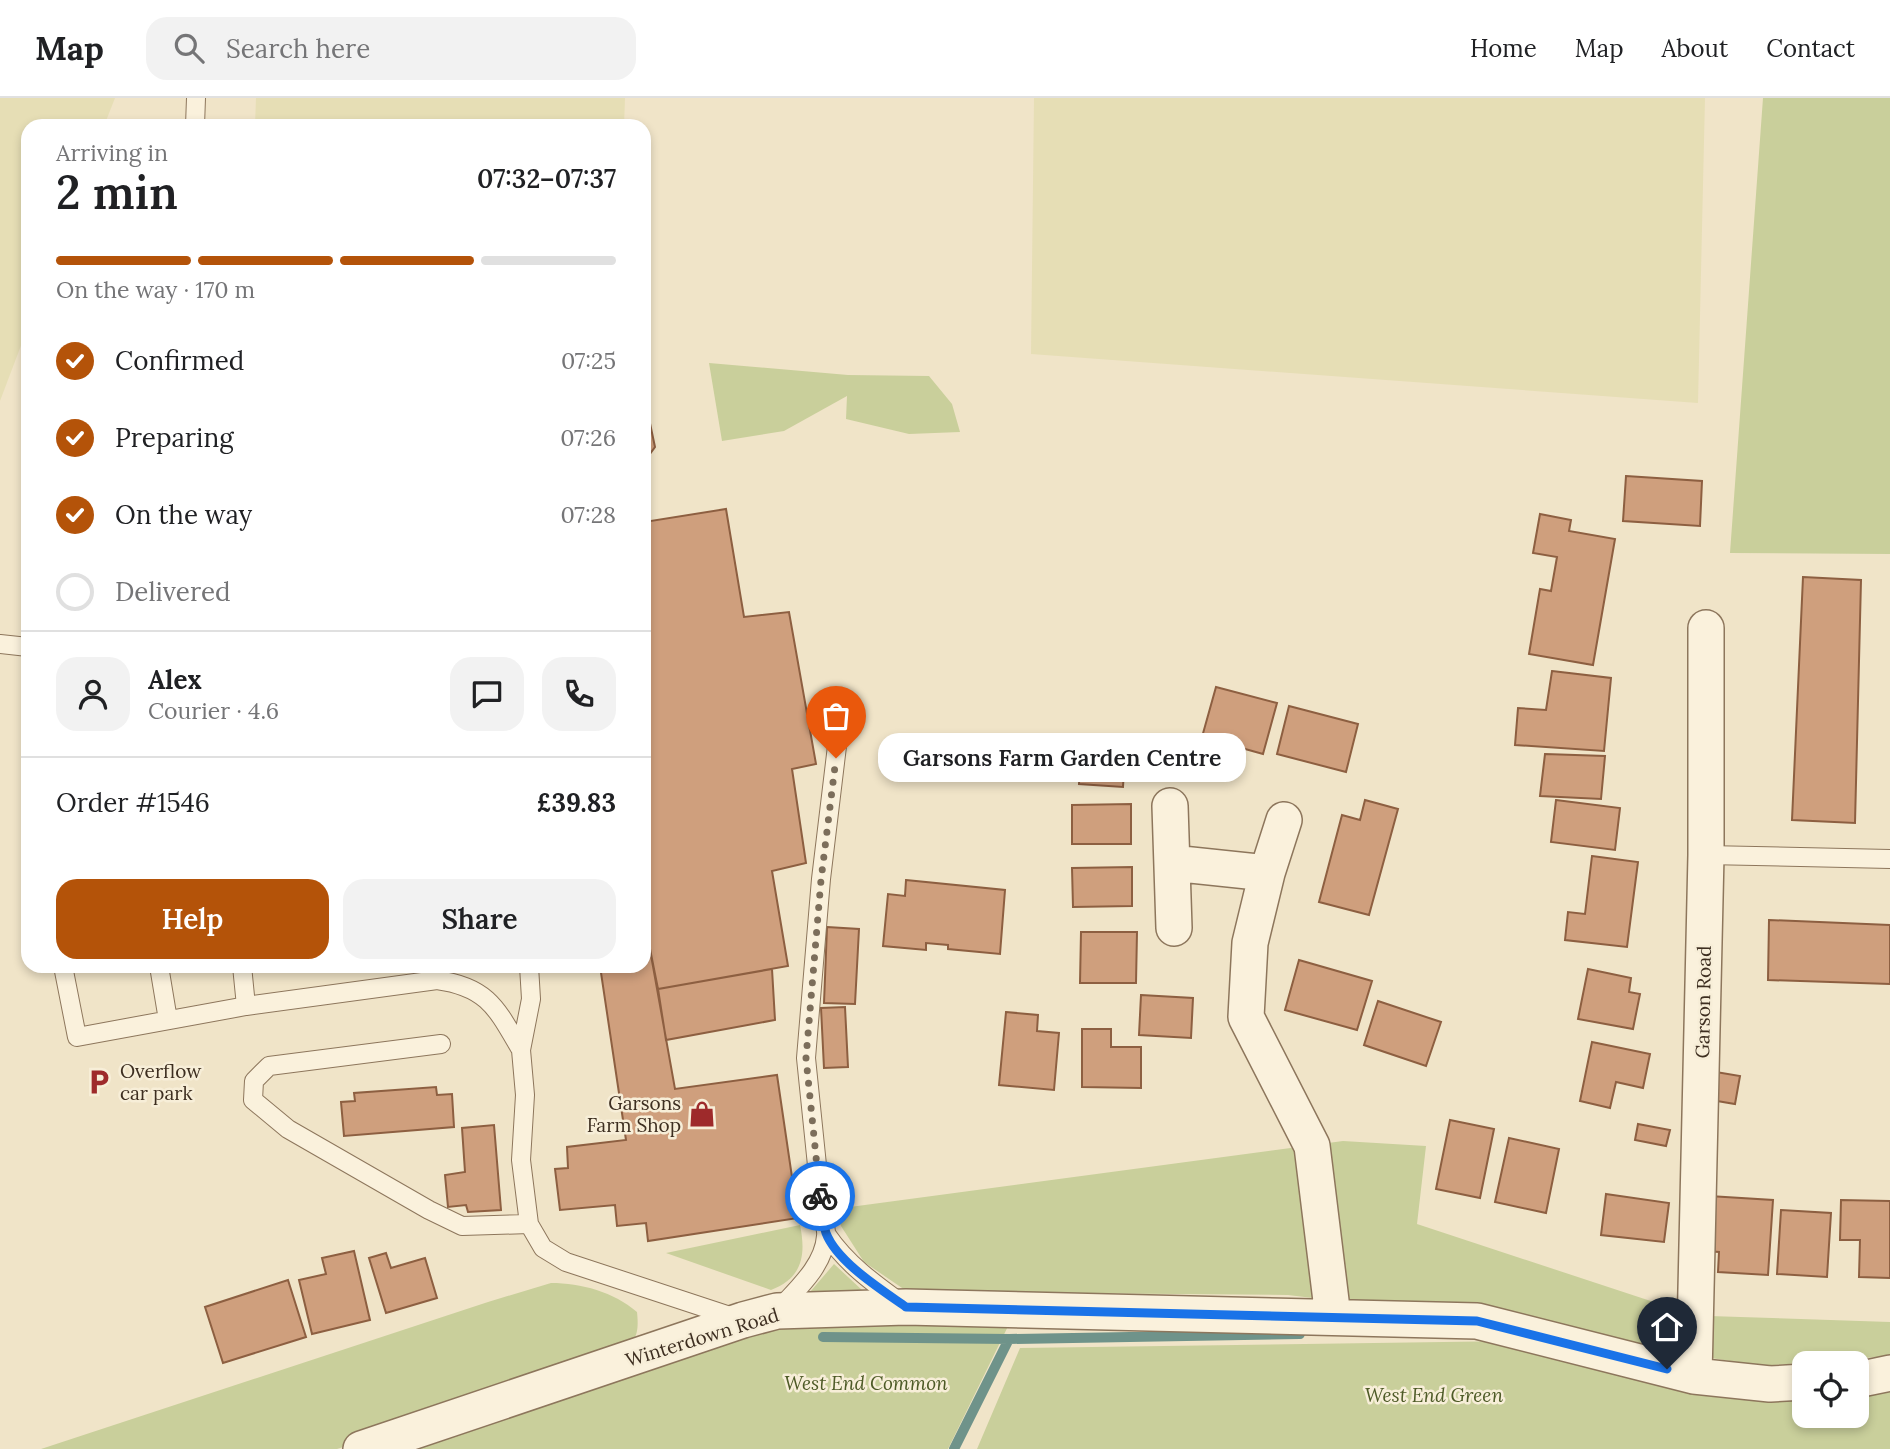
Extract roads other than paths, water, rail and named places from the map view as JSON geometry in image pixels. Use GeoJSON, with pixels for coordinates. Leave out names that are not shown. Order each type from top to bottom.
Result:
{"type":"FeatureCollection","features":[{"type":"Feature","properties":{"kind":"street","name":"Garson Road"},"geometry":{"type":"LineString","coordinates":[[1694,1376],[1706,856],[1706,628]]}},
{"type":"Feature","properties":{"kind":"street"},"geometry":{"type":"LineString","coordinates":[[1170,806],[1174,928]]}},
{"type":"Feature","properties":{"kind":"street"},"geometry":{"type":"LineString","coordinates":[[1284,820],[1267,873],[1250,943],[1246,1017],[1312,1146],[1333,1317]]}},
{"type":"Feature","properties":{"kind":"street"},"geometry":{"type":"LineString","coordinates":[[1172,863],[1267,873]]}},
{"type":"Feature","properties":{"kind":"street","name":"Winterdown Road"},"geometry":{"type":"LineString","coordinates":[[361,1449],[743,1320],[777,1311],[906,1307],[1477,1321],[1694,1376],[1770,1384],[1792,1383]]}},
{"type":"Feature","properties":{"kind":"street"},"geometry":{"type":"LineString","coordinates":[[1869,1377],[1890,1373]]}},
{"type":"Feature","properties":{"kind":"lane"},"geometry":{"type":"LineString","coordinates":[[195,119],[196,98]]}},
{"type":"Feature","properties":{"kind":"lane"},"geometry":{"type":"LineString","coordinates":[[0,645],[21,646]]}},
{"type":"Feature","properties":{"kind":"lane"},"geometry":{"type":"LineString","coordinates":[[841,713],[821,880],[806,1058],[822,1214],[827,1235],[848,1261],[906,1307]]}},
{"type":"Feature","properties":{"kind":"lane"},"geometry":{"type":"LineString","coordinates":[[1706,856],[1890,859]]}},
{"type":"Feature","properties":{"kind":"lane"},"geometry":{"type":"LineString","coordinates":[[64,973],[77,1037],[246,1006],[437,980],[461,984],[482,994],[501,1015],[521,1050]]}},
{"type":"Feature","properties":{"kind":"lane"},"geometry":{"type":"LineString","coordinates":[[160,973],[168,1020]]}},
{"type":"Feature","properties":{"kind":"lane"},"geometry":{"type":"LineString","coordinates":[[243,973],[246,1006]]}},
{"type":"Feature","properties":{"kind":"lane"},"geometry":{"type":"LineString","coordinates":[[529,973],[531,999],[521,1050],[525,1095],[521,1160],[529,1224],[543,1248],[566,1262],[743,1320]]}},
{"type":"Feature","properties":{"kind":"lane"},"geometry":{"type":"LineString","coordinates":[[441,1044],[269,1066],[254,1081],[253,1100],[288,1129],[462,1226],[529,1224]]}},
{"type":"Feature","properties":{"kind":"lane"},"geometry":{"type":"LineString","coordinates":[[777,1311],[811,1273],[821,1255],[827,1235]]}},
{"type":"Feature","properties":{"kind":"waterway"},"geometry":{"type":"LineString","coordinates":[[823,1337],[1009,1339],[1300,1334]]}},
{"type":"Feature","properties":{"kind":"waterway"},"geometry":{"type":"LineString","coordinates":[[954,1449],[1009,1339]]}},
{"type":"Feature","properties":{"kind":"place","name":"Garsons Farm Garden Centre"},"geometry":{"type":"Point","coordinates":[836,758]}},
{"type":"Feature","properties":{"kind":"place","name":"Overflow car park"},"geometry":{"type":"Point","coordinates":[99,1082]}},
{"type":"Feature","properties":{"kind":"place","name":"Garsons Farm Shop"},"geometry":{"type":"Point","coordinates":[702,1114]}},
{"type":"Feature","properties":{"kind":"park label","name":"West End Common"},"geometry":{"type":"Point","coordinates":[866,1383]}},
{"type":"Feature","properties":{"kind":"park label","name":"West End Green"},"geometry":{"type":"Point","coordinates":[1434,1395]}}]}
